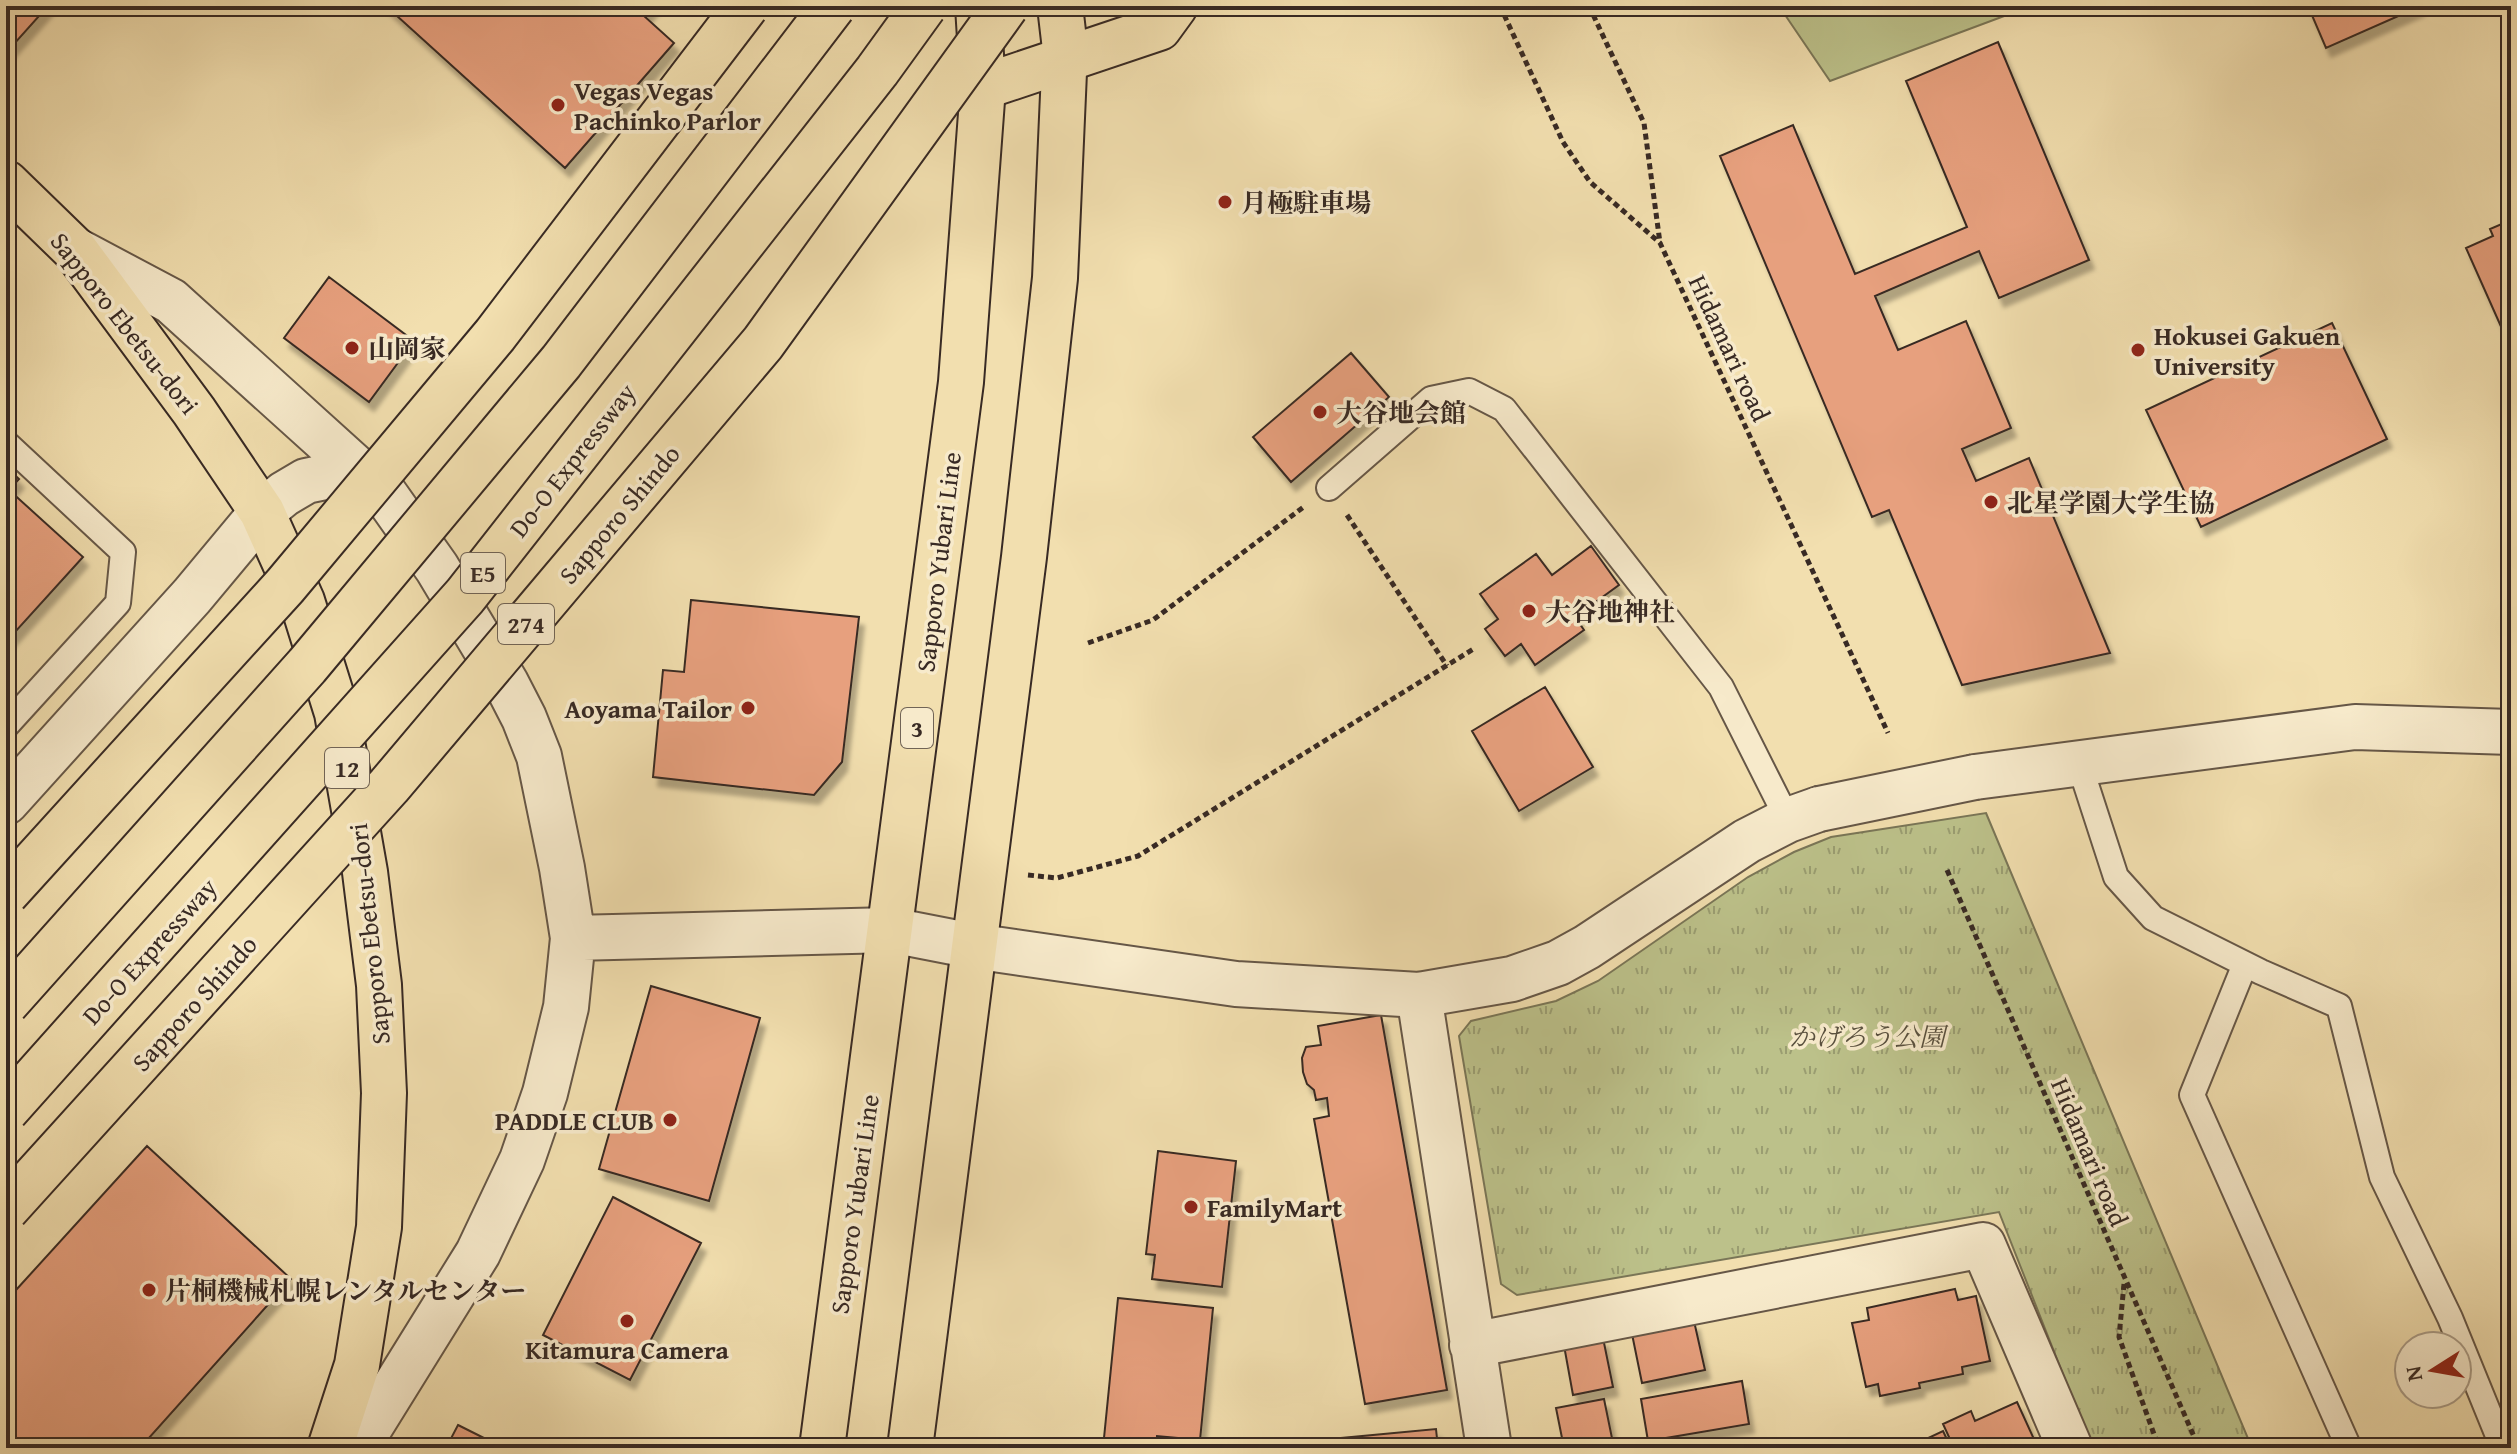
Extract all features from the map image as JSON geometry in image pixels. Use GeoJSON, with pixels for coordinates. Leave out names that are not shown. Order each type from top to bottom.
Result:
{"type":"FeatureCollection","features":[{"type":"Feature","properties":{"kind":"main road"},"geometry":{"type":"LineString","coordinates":[[6,893],[285,586],[495,335],[746,6]]}},
{"type":"Feature","properties":{"kind":"main road"},"geometry":{"type":"LineString","coordinates":[[6,1003],[307,666],[541,386],[833,6]]}},
{"type":"Feature","properties":{"kind":"main road","name":"Do-O Expressway"},"geometry":{"type":"LineString","coordinates":[[6,1110],[465,596],[877,71],[924,6]]}},
{"type":"Feature","properties":{"kind":"main road","name":"Sapporo Yubari Line"},"geometry":{"type":"LineString","coordinates":[[822,1448],[961,382],[983,87],[978,6]]}},
{"type":"Feature","properties":{"kind":"main road","name":"Sapporo Shindo"},"geometry":{"type":"LineString","coordinates":[[6,1209],[389,786],[763,343],[1006,6]]}},
{"type":"Feature","properties":{"kind":"main road"},"geometry":{"type":"LineString","coordinates":[[910,1448],[1024,557],[1055,278],[1065,49],[1060,6]]}},
{"type":"Feature","properties":{"kind":"main road"},"geometry":{"type":"LineString","coordinates":[[983,87],[1159,28],[1175,6]]}},
{"type":"Feature","properties":{"kind":"main road","name":"Sapporo Ebetsu-dori"},"geometry":{"type":"LineString","coordinates":[[6,183],[75,250],[194,411],[262,512],[302,601],[337,713],[365,872],[379,985],[384,1093],[379,1227],[357,1365],[330,1448]]}},
{"type":"Feature","properties":{"kind":"street"},"geometry":{"type":"LineString","coordinates":[[75,250],[171,301],[384,493],[437,568],[483,643],[524,718],[539,756],[573,938],[566,1007],[545,1093],[522,1160],[478,1253],[357,1448]]}},
{"type":"Feature","properties":{"kind":"street"},"geometry":{"type":"LineString","coordinates":[[6,802],[192,596],[262,512],[306,481],[330,476],[368,479]]}},
{"type":"Feature","properties":{"kind":"street"},"geometry":{"type":"LineString","coordinates":[[573,938],[891,930],[973,946],[1236,984],[1419,995],[1512,979],[1558,963],[1747,841],[1803,815],[1975,777],[2355,727],[2511,732]]}},
{"type":"Feature","properties":{"kind":"street"},"geometry":{"type":"LineString","coordinates":[[1419,995],[1489,1448]]}},
{"type":"Feature","properties":{"kind":"street"},"geometry":{"type":"LineString","coordinates":[[1472,1345],[1983,1245],[2070,1448]]}},
{"type":"Feature","properties":{"kind":"lane"},"geometry":{"type":"LineString","coordinates":[[1329,488],[1431,399],[1469,391],[1504,409],[1721,687],[1803,815]]}},
{"type":"Feature","properties":{"kind":"lane"},"geometry":{"type":"LineString","coordinates":[[6,443],[123,552],[118,603],[6,726]]}},
{"type":"Feature","properties":{"kind":"lane"},"geometry":{"type":"LineString","coordinates":[[2079,763],[2116,877],[2153,918],[2339,1006],[2382,1177],[2450,1318],[2503,1448]]}},
{"type":"Feature","properties":{"kind":"lane"},"geometry":{"type":"LineString","coordinates":[[2245,964],[2192,1095],[2349,1448]]}},
{"type":"Feature","properties":{"kind":"path","name":"Hidamari road"},"geometry":{"type":"LineString","coordinates":[[1500,6],[1563,142],[1590,182],[1660,243],[1888,733]]}},
{"type":"Feature","properties":{"kind":"path"},"geometry":{"type":"LineString","coordinates":[[1589,6],[1644,123],[1660,243]]}},
{"type":"Feature","properties":{"kind":"path"},"geometry":{"type":"LineString","coordinates":[[1088,643],[1153,620],[1329,488],[1447,666]]}},
{"type":"Feature","properties":{"kind":"path"},"geometry":{"type":"LineString","coordinates":[[983,870],[1057,878],[1138,856],[1475,648]]}},
{"type":"Feature","properties":{"kind":"path","name":"Hidamari road"},"geometry":{"type":"LineString","coordinates":[[1947,870],[2124,1282],[2199,1448]]}},
{"type":"Feature","properties":{"kind":"path"},"geometry":{"type":"LineString","coordinates":[[2124,1282],[2119,1337],[2159,1448]]}},
{"type":"Feature","properties":{"kind":"green space"},"geometry":{"type":"Polygon","coordinates":[[[1779,6],[2031,6],[1830,81],[1779,6]]]}},
{"type":"Feature","properties":{"kind":"green space","name":"かげろう公園"},"geometry":{"type":"Polygon","coordinates":[[[1986,813],[2252,1448],[2092,1448],[1999,1212],[1517,1295],[1501,1284],[1459,1036],[1471,1021],[1556,1001],[1598,981],[1748,877],[1794,852],[1831,837],[1986,813]]]}},
{"type":"Feature","properties":{"kind":"building"},"geometry":{"type":"Polygon","coordinates":[[[6,6],[48,6],[6,53],[6,6]]]}},
{"type":"Feature","properties":{"kind":"building","name":"Vegas Vegas Pachinko Parlor"},"geometry":{"type":"Polygon","coordinates":[[[386,6],[653,6],[644,16],[674,43],[565,168],[386,6]]]}},
{"type":"Feature","properties":{"kind":"building"},"geometry":{"type":"Polygon","coordinates":[[[2308,6],[2421,6],[2326,48],[2308,6]]]}},
{"type":"Feature","properties":{"kind":"building"},"geometry":{"type":"Polygon","coordinates":[[[1998,42],[2089,260],[1999,298],[1979,251],[1875,296],[1898,350],[1966,321],[2011,428],[1962,449],[1976,481],[2029,458],[2110,653],[1962,685],[1889,510],[1872,517],[1720,156],[1793,125],[1855,274],[1967,227],[1906,81],[1998,42]]]}},
{"type":"Feature","properties":{"kind":"building"},"geometry":{"type":"Polygon","coordinates":[[[2511,220],[2511,349],[2466,248],[2493,236],[2490,229],[2511,220]]]}},
{"type":"Feature","properties":{"kind":"building"},"geometry":{"type":"Polygon","coordinates":[[[329,277],[414,341],[369,402],[284,338],[329,277]]]}},
{"type":"Feature","properties":{"kind":"building"},"geometry":{"type":"Polygon","coordinates":[[[2332,323],[2387,439],[2201,527],[2146,410],[2332,323]]]}},
{"type":"Feature","properties":{"kind":"building"},"geometry":{"type":"Polygon","coordinates":[[[1351,353],[1389,397],[1291,482],[1253,437],[1351,353]]]}},
{"type":"Feature","properties":{"kind":"building"},"geometry":{"type":"Polygon","coordinates":[[[6,467],[19,479],[9,490],[83,557],[6,642],[6,467]]]}},
{"type":"Feature","properties":{"kind":"building"},"geometry":{"type":"Polygon","coordinates":[[[1591,546],[1619,585],[1575,617],[1584,630],[1535,665],[1521,644],[1505,656],[1485,629],[1498,619],[1480,594],[1536,554],[1552,575],[1591,546]]]}},
{"type":"Feature","properties":{"kind":"building"},"geometry":{"type":"Polygon","coordinates":[[[691,600],[859,617],[842,762],[814,795],[653,777],[663,670],[684,672],[691,600]]]}},
{"type":"Feature","properties":{"kind":"building"},"geometry":{"type":"Polygon","coordinates":[[[1545,687],[1593,767],[1519,811],[1472,731],[1545,687]]]}},
{"type":"Feature","properties":{"kind":"building"},"geometry":{"type":"Polygon","coordinates":[[[651,986],[760,1018],[709,1201],[599,1169],[651,986]]]}},
{"type":"Feature","properties":{"kind":"building"},"geometry":{"type":"Polygon","coordinates":[[[1381,1015],[1447,1390],[1365,1404],[1314,1119],[1329,1116],[1327,1098],[1316,1100],[1303,1072],[1302,1058],[1306,1047],[1321,1045],[1318,1026],[1381,1015]]]}},
{"type":"Feature","properties":{"kind":"building","name":"片桐機械札幌レンタルセンター"},"geometry":{"type":"Polygon","coordinates":[[[147,1146],[291,1279],[140,1448],[6,1448],[6,1301],[147,1146]]]}},
{"type":"Feature","properties":{"kind":"building","name":"FamilyMart"},"geometry":{"type":"Polygon","coordinates":[[[1158,1151],[1236,1161],[1222,1287],[1152,1279],[1155,1255],[1146,1254],[1158,1151]]]}},
{"type":"Feature","properties":{"kind":"building"},"geometry":{"type":"Polygon","coordinates":[[[613,1197],[701,1243],[630,1380],[543,1335],[613,1197]]]}},
{"type":"Feature","properties":{"kind":"building"},"geometry":{"type":"Polygon","coordinates":[[[1955,1289],[1958,1300],[1976,1296],[1990,1361],[1962,1367],[1963,1374],[1919,1383],[1920,1388],[1880,1396],[1878,1384],[1866,1387],[1852,1323],[1869,1320],[1867,1308],[1955,1289]]]}},
{"type":"Feature","properties":{"kind":"building"},"geometry":{"type":"Polygon","coordinates":[[[1118,1298],[1213,1308],[1200,1440],[1157,1436],[1156,1448],[1103,1448],[1118,1298]]]}},
{"type":"Feature","properties":{"kind":"building"},"geometry":{"type":"Polygon","coordinates":[[[1694,1321],[1705,1370],[1642,1383],[1632,1334],[1694,1321]]]}},
{"type":"Feature","properties":{"kind":"building"},"geometry":{"type":"Polygon","coordinates":[[[1603,1338],[1613,1387],[1573,1395],[1563,1340],[1603,1338]]]}},
{"type":"Feature","properties":{"kind":"building"},"geometry":{"type":"Polygon","coordinates":[[[1742,1381],[1749,1424],[1648,1441],[1641,1399],[1742,1381]]]}},
{"type":"Feature","properties":{"kind":"building"},"geometry":{"type":"Polygon","coordinates":[[[1604,1399],[1614,1448],[1564,1448],[1556,1408],[1604,1399]]]}},
{"type":"Feature","properties":{"kind":"building"},"geometry":{"type":"Polygon","coordinates":[[[2017,1402],[2038,1448],[1954,1448],[1943,1424],[1971,1411],[1975,1421],[2017,1402]]]}},
{"type":"Feature","properties":{"kind":"building"},"geometry":{"type":"Polygon","coordinates":[[[458,1425],[488,1440],[484,1448],[446,1448],[458,1425]]]}},
{"type":"Feature","properties":{"kind":"building"},"geometry":{"type":"Polygon","coordinates":[[[1436,1429],[1438,1448],[1332,1448],[1331,1439],[1436,1429]]]}},
{"type":"Feature","properties":{"kind":"building"},"geometry":{"type":"Polygon","coordinates":[[[1943,1431],[1951,1448],[1907,1448],[1943,1431]]]}},
{"type":"Feature","properties":{"kind":"place","name":"Vegas Vegas Pachinko Parlor"},"geometry":{"type":"Point","coordinates":[558,105]}},
{"type":"Feature","properties":{"kind":"place","name":"月極駐車場"},"geometry":{"type":"Point","coordinates":[1225,202]}},
{"type":"Feature","properties":{"kind":"place","name":"山岡家"},"geometry":{"type":"Point","coordinates":[352,348]}},
{"type":"Feature","properties":{"kind":"place","name":"Hokusei Gakuen University"},"geometry":{"type":"Point","coordinates":[2138,350]}},
{"type":"Feature","properties":{"kind":"place","name":"大谷地会館"},"geometry":{"type":"Point","coordinates":[1320,412]}},
{"type":"Feature","properties":{"kind":"place","name":"北星学園大学生協"},"geometry":{"type":"Point","coordinates":[1991,502]}},
{"type":"Feature","properties":{"kind":"place","name":"大谷地神社"},"geometry":{"type":"Point","coordinates":[1529,611]}},
{"type":"Feature","properties":{"kind":"place","name":"Aoyama Tailor"},"geometry":{"type":"Point","coordinates":[748,708]}},
{"type":"Feature","properties":{"kind":"place","name":"PADDLE CLUB"},"geometry":{"type":"Point","coordinates":[670,1120]}},
{"type":"Feature","properties":{"kind":"place","name":"FamilyMart"},"geometry":{"type":"Point","coordinates":[1191,1207]}},
{"type":"Feature","properties":{"kind":"place","name":"片桐機械札幌レンタルセンター"},"geometry":{"type":"Point","coordinates":[149,1290]}},
{"type":"Feature","properties":{"kind":"place","name":"Kitamura Camera"},"geometry":{"type":"Point","coordinates":[627,1321]}}]}
